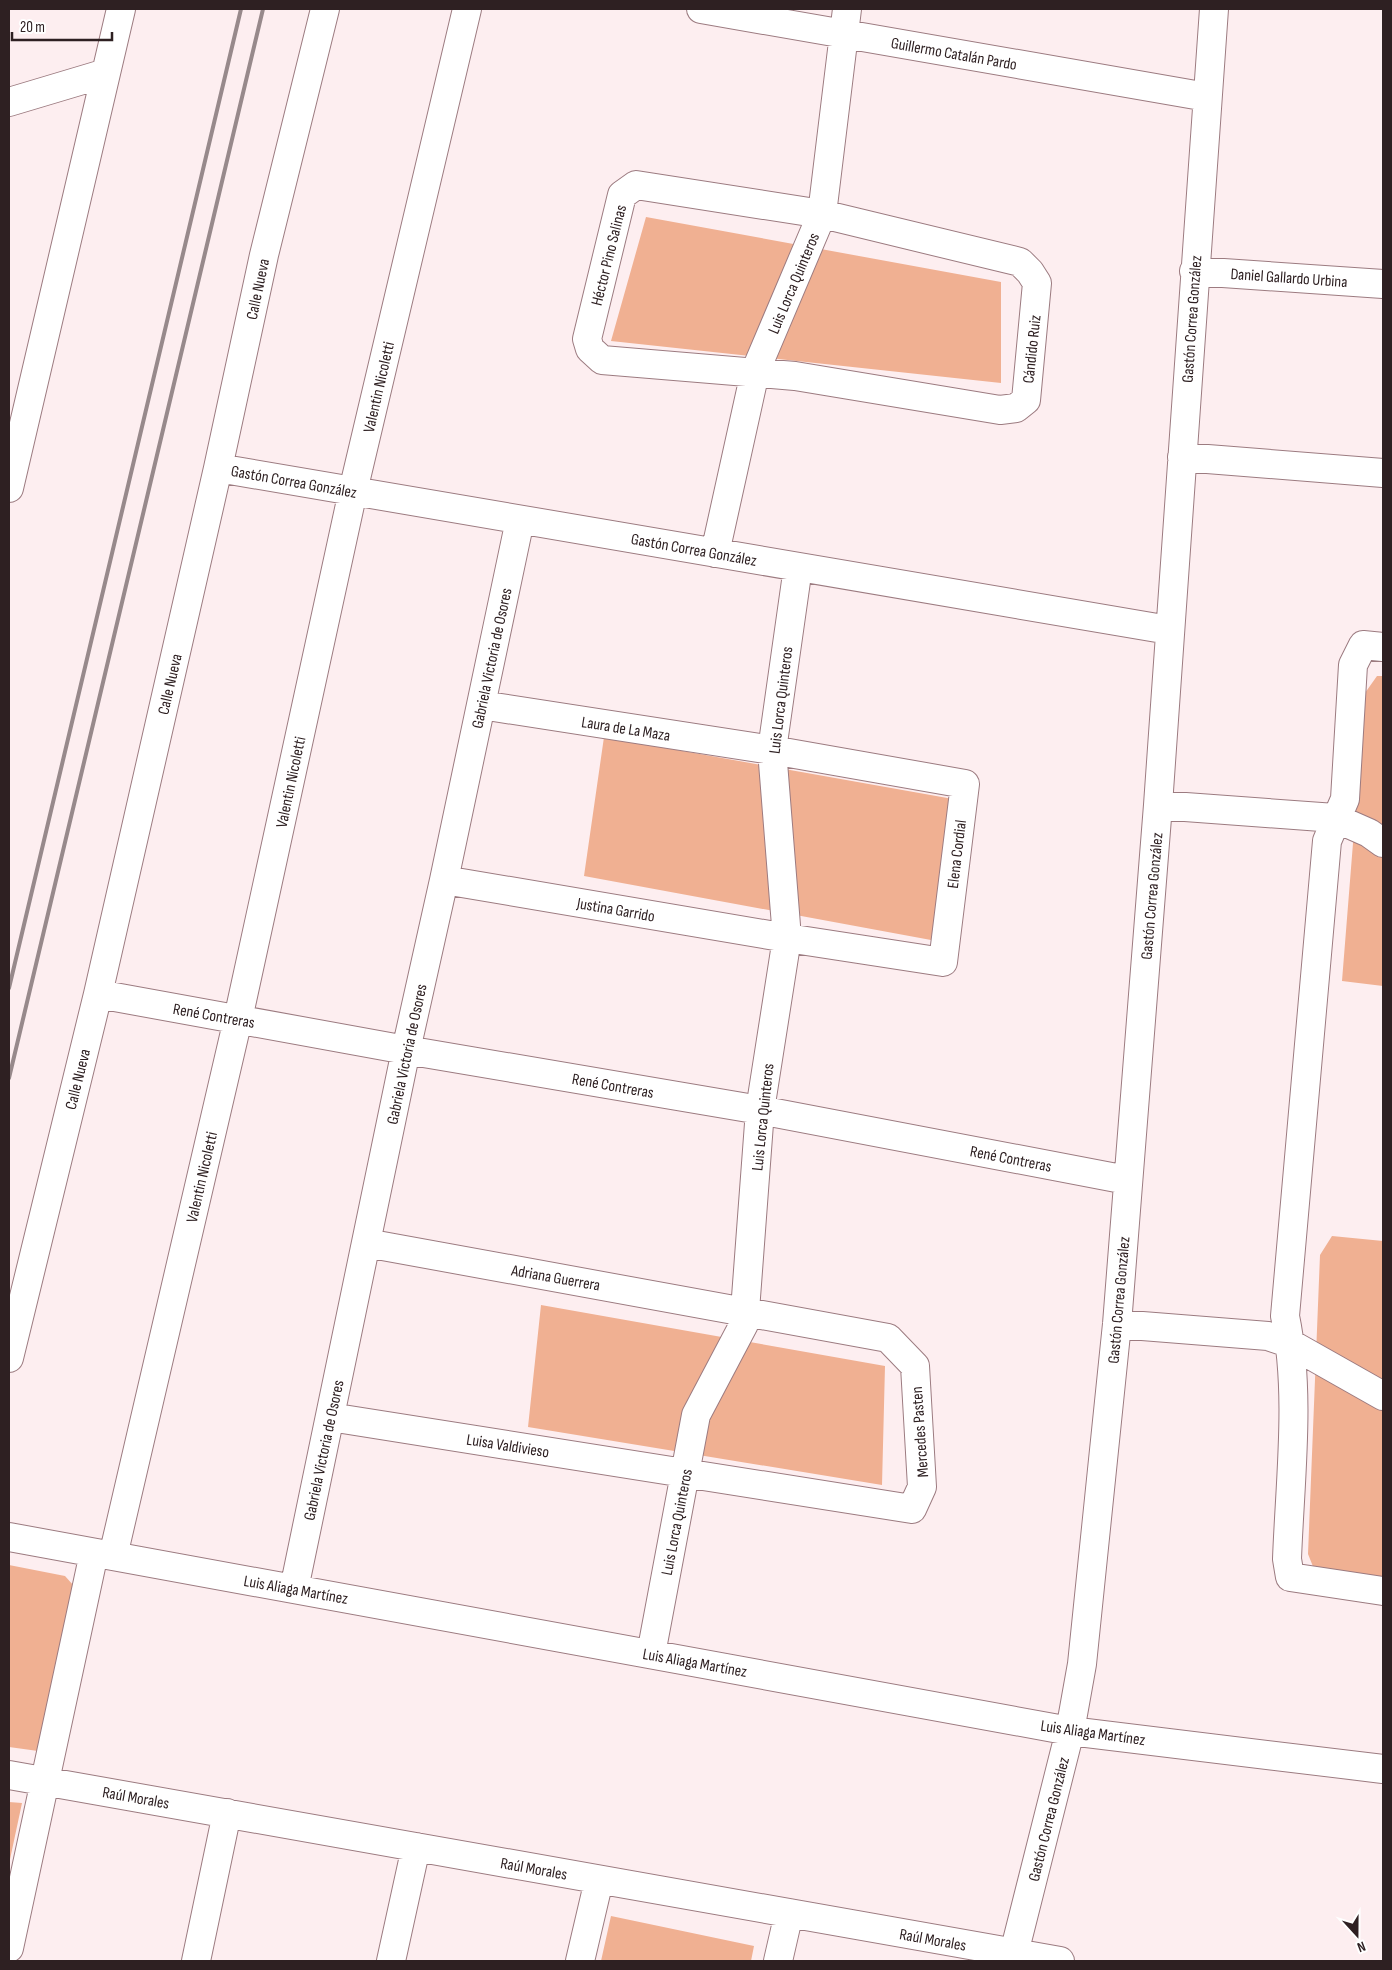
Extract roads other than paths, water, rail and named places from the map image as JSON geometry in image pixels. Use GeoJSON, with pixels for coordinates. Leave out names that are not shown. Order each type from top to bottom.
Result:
{"type":"FeatureCollection","features":[{"type":"Feature","properties":{"kind":"street"},"geometry":{"type":"LineString","coordinates":[[9,488],[12,458],[121,9]]}},
{"type":"Feature","properties":{"kind":"street","name":"Calle Nueva"},"geometry":{"type":"LineString","coordinates":[[9,1358],[98,994],[218,468],[264,255],[324,9]]}},
{"type":"Feature","properties":{"kind":"street","name":"Valentin Nicoletti"},"geometry":{"type":"LineString","coordinates":[[9,1948],[45,1781],[238,1019],[353,491],[468,9]]}},
{"type":"Feature","properties":{"kind":"street","name":"Guillermo Catalán Pardo"},"geometry":{"type":"LineString","coordinates":[[701,9],[845,21],[1207,97]]}},
{"type":"Feature","properties":{"kind":"street","name":"Gastón Correa González"},"geometry":{"type":"LineString","coordinates":[[1013,1957],[1070,1731],[1082,1664],[1117,1324],[1158,805],[1194,271],[1214,9]]}},
{"type":"Feature","properties":{"kind":"street","name":"Luis Lorca Quinteros"},"geometry":{"type":"LineString","coordinates":[[715,553],[755,372],[822,214],[845,21]]}},
{"type":"Feature","properties":{"kind":"street"},"geometry":{"type":"LineString","coordinates":[[9,102],[106,73]]}},
{"type":"Feature","properties":{"kind":"street","name":"Héctor Pino Salinas"},"geometry":{"type":"LineString","coordinates":[[755,372],[602,360],[590,349],[587,339],[622,195],[636,185],[822,214]]}},
{"type":"Feature","properties":{"kind":"street","name":"Cándido Ruiz"},"geometry":{"type":"LineString","coordinates":[[755,372],[795,376],[1000,410],[1016,408],[1026,400],[1038,283],[1020,262],[822,214]]}},
{"type":"Feature","properties":{"kind":"street","name":"Daniel Gallardo Urbina"},"geometry":{"type":"LineString","coordinates":[[1194,271],[1383,284]]}},
{"type":"Feature","properties":{"kind":"street"},"geometry":{"type":"LineString","coordinates":[[1182,457],[1383,473]]}},
{"type":"Feature","properties":{"kind":"street","name":"Gastón Correa González"},"geometry":{"type":"LineString","coordinates":[[218,468],[1169,630]]}},
{"type":"Feature","properties":{"kind":"street","name":"Gabriela Victoria de Osores"},"geometry":{"type":"LineString","coordinates":[[294,1589],[406,1050],[520,520]]}},
{"type":"Feature","properties":{"kind":"street","name":"Luis Lorca Quinteros"},"geometry":{"type":"LineString","coordinates":[[651,1654],[696,1416],[744,1324],[760,1110],[787,938],[772,750],[798,567]]}},
{"type":"Feature","properties":{"kind":"street"},"geometry":{"type":"LineString","coordinates":[[1383,647],[1363,646],[1353,665],[1344,798],[1327,842],[1285,1316],[1291,1344],[1294,1383],[1287,1559],[1290,1577],[1383,1591]]}},
{"type":"Feature","properties":{"kind":"street","name":"Laura de La Maza"},"geometry":{"type":"LineString","coordinates":[[480,705],[772,750]]}},
{"type":"Feature","properties":{"kind":"street","name":"Elena Cordial"},"geometry":{"type":"LineString","coordinates":[[772,750],[965,784],[943,962],[787,938]]}},
{"type":"Feature","properties":{"kind":"street"},"geometry":{"type":"LineString","coordinates":[[1158,805],[1335,818],[1369,833],[1383,843]]}},
{"type":"Feature","properties":{"kind":"street","name":"Justina Garrido"},"geometry":{"type":"LineString","coordinates":[[444,880],[787,938]]}},
{"type":"Feature","properties":{"kind":"street","name":"René Contreras"},"geometry":{"type":"LineString","coordinates":[[98,994],[406,1050],[760,1110],[1127,1180]]}},
{"type":"Feature","properties":{"kind":"street","name":"Adriana Guerrera"},"geometry":{"type":"LineString","coordinates":[[366,1243],[745,1312]]}},
{"type":"Feature","properties":{"kind":"street","name":"Mercedes Pasten"},"geometry":{"type":"LineString","coordinates":[[685,1473],[912,1509],[922,1487],[915,1366],[888,1338],[745,1312]]}},
{"type":"Feature","properties":{"kind":"street"},"geometry":{"type":"LineString","coordinates":[[1117,1324],[1268,1336],[1291,1344],[1383,1396]]}},
{"type":"Feature","properties":{"kind":"street","name":"Luisa Valdivieso"},"geometry":{"type":"LineString","coordinates":[[330,1417],[685,1473]]}},
{"type":"Feature","properties":{"kind":"street","name":"Luis Aliaga Martínez"},"geometry":{"type":"LineString","coordinates":[[9,1537],[1070,1731],[1383,1769]]}},
{"type":"Feature","properties":{"kind":"street","name":"Raúl Morales"},"geometry":{"type":"LineString","coordinates":[[9,1775],[789,1913],[1013,1957],[1060,1961]]}},
{"type":"Feature","properties":{"kind":"street"},"geometry":{"type":"LineString","coordinates":[[196,1961],[227,1814]]}},
{"type":"Feature","properties":{"kind":"street"},"geometry":{"type":"LineString","coordinates":[[391,1961],[416,1847]]}},
{"type":"Feature","properties":{"kind":"street"},"geometry":{"type":"LineString","coordinates":[[580,1961],[599,1880]]}},
{"type":"Feature","properties":{"kind":"street"},"geometry":{"type":"LineString","coordinates":[[778,1961],[789,1913]]}},
{"type":"Feature","properties":{"kind":"railway"},"geometry":{"type":"LineString","coordinates":[[9,988],[241,9]]}},
{"type":"Feature","properties":{"kind":"railway"},"geometry":{"type":"LineString","coordinates":[[9,1078],[263,9]]}}]}
